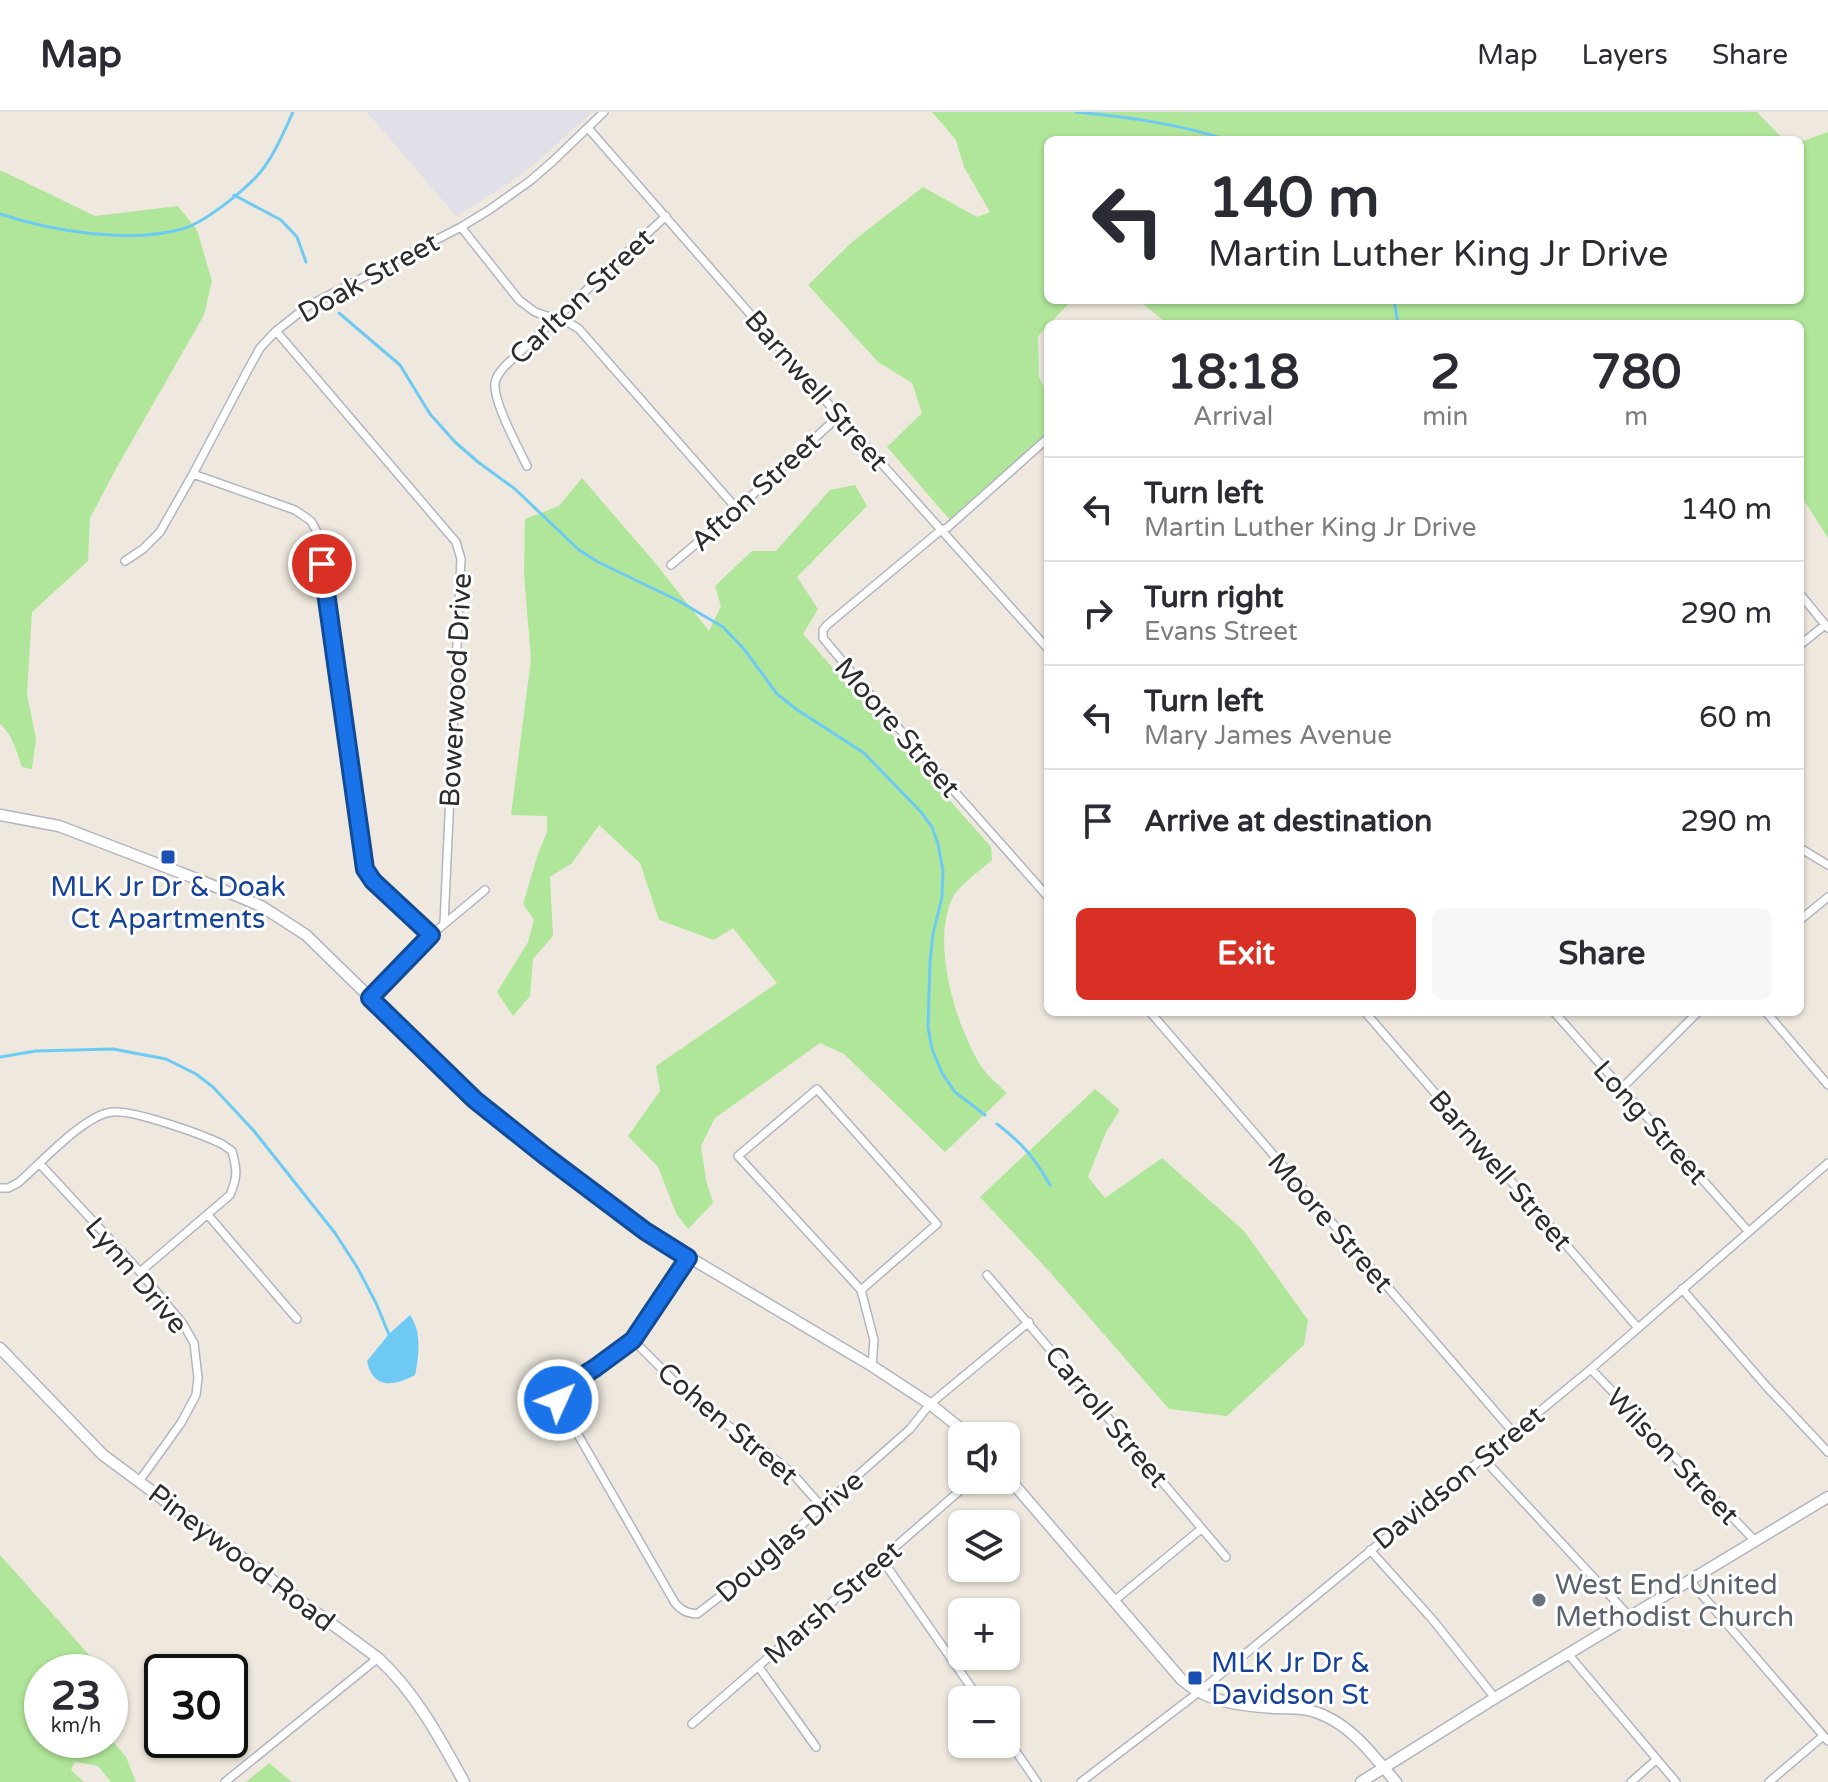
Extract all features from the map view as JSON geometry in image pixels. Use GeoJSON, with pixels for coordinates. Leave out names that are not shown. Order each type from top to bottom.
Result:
{"type":"FeatureCollection","features":[{"type":"Feature","properties":{"kind":"street","name":"Doak Street"},"geometry":{"type":"LineString","coordinates":[[125,561],[160,532],[254,358],[276,331],[308,306],[489,210],[530,181],[604,112]]}},
{"type":"Feature","properties":{"kind":"street","name":"Barnwell Street"},"geometry":{"type":"LineString","coordinates":[[588,128],[839,416],[1044,645]]}},
{"type":"Feature","properties":{"kind":"street","name":"Carlton Street"},"geometry":{"type":"LineString","coordinates":[[527,466],[499,406],[495,386],[497,376],[666,216]]}},
{"type":"Feature","properties":{"kind":"street"},"geometry":{"type":"LineString","coordinates":[[461,227],[519,300],[535,312],[579,329],[737,509]]}},
{"type":"Feature","properties":{"kind":"street","name":"Bowerwood Drive"},"geometry":{"type":"LineString","coordinates":[[276,331],[456,542],[461,559],[444,923]]}},
{"type":"Feature","properties":{"kind":"street","name":"Afton Street"},"geometry":{"type":"LineString","coordinates":[[671,565],[839,416]]}},
{"type":"Feature","properties":{"kind":"street"},"geometry":{"type":"LineString","coordinates":[[941,530],[1044,442]]}},
{"type":"Feature","properties":{"kind":"street"},"geometry":{"type":"LineString","coordinates":[[193,474],[295,510],[311,521],[316,530],[365,869],[373,881],[431,935]]}},
{"type":"Feature","properties":{"kind":"street","name":"Moore Street"},"geometry":{"type":"LineString","coordinates":[[941,530],[827,625],[823,638],[1044,892]]}},
{"type":"Feature","properties":{"kind":"street"},"geometry":{"type":"LineString","coordinates":[[1804,599],[1827,626],[1804,642]]}},
{"type":"Feature","properties":{"kind":"street"},"geometry":{"type":"LineString","coordinates":[[0,815],[59,826],[261,906],[306,935],[475,1100],[645,1231],[872,1366],[952,1422]]}},
{"type":"Feature","properties":{"kind":"street"},"geometry":{"type":"LineString","coordinates":[[1804,850],[1828,865]]}},
{"type":"Feature","properties":{"kind":"street"},"geometry":{"type":"LineString","coordinates":[[370,998],[431,935],[485,890]]}},
{"type":"Feature","properties":{"kind":"street"},"geometry":{"type":"LineString","coordinates":[[1804,917],[1828,897]]}},
{"type":"Feature","properties":{"kind":"street","name":"Moore Street"},"geometry":{"type":"LineString","coordinates":[[1153,1016],[1513,1432]]}},
{"type":"Feature","properties":{"kind":"street","name":"Barnwell Street"},"geometry":{"type":"LineString","coordinates":[[1368,1016],[1638,1328]]}},
{"type":"Feature","properties":{"kind":"street","name":"Long Street"},"geometry":{"type":"LineString","coordinates":[[1557,1016],[1748,1231]]}},
{"type":"Feature","properties":{"kind":"street"},"geometry":{"type":"LineString","coordinates":[[1621,1089],[1694,1016]]}},
{"type":"Feature","properties":{"kind":"street"},"geometry":{"type":"LineString","coordinates":[[1769,1016],[1828,1085]]}},
{"type":"Feature","properties":{"kind":"street"},"geometry":{"type":"LineString","coordinates":[[861,1290],[937,1224],[817,1089],[738,1156],[861,1290],[874,1340],[872,1366]]}},
{"type":"Feature","properties":{"kind":"street"},"geometry":{"type":"LineString","coordinates":[[0,1188],[18,1183],[80,1127],[98,1116],[113,1112],[144,1117],[211,1139],[232,1151],[237,1170],[230,1195],[140,1272]]}},
{"type":"Feature","properties":{"kind":"street","name":"Davidson Street"},"geometry":{"type":"LineString","coordinates":[[1081,1782],[1199,1692],[1591,1369],[1828,1163]]}},
{"type":"Feature","properties":{"kind":"street","name":"Lynn Drive"},"geometry":{"type":"LineString","coordinates":[[40,1164],[140,1272],[183,1324],[194,1343],[198,1378],[196,1395],[140,1480]]}},
{"type":"Feature","properties":{"kind":"street"},"geometry":{"type":"LineString","coordinates":[[208,1215],[297,1319]]}},
{"type":"Feature","properties":{"kind":"street","name":"Douglas Drive"},"geometry":{"type":"LineString","coordinates":[[688,1258],[633,1340],[565,1387],[560,1391],[558,1400],[675,1603],[688,1613],[697,1614],[705,1609],[910,1429],[930,1404],[1029,1322]]}},
{"type":"Feature","properties":{"kind":"street","name":"Carroll Street"},"geometry":{"type":"LineString","coordinates":[[987,1275],[1226,1557]]}},
{"type":"Feature","properties":{"kind":"street"},"geometry":{"type":"LineString","coordinates":[[1682,1289],[1828,1452]]}},
{"type":"Feature","properties":{"kind":"street","name":"Cohen Street"},"geometry":{"type":"LineString","coordinates":[[633,1340],[707,1411],[793,1474],[822,1507]]}},
{"type":"Feature","properties":{"kind":"street","name":"Pineywood Road"},"geometry":{"type":"LineString","coordinates":[[0,1348],[103,1455],[378,1658],[411,1693],[464,1782]]}},
{"type":"Feature","properties":{"kind":"street","name":"Wilson Street"},"geometry":{"type":"LineString","coordinates":[[1591,1369],[1756,1542]]}},
{"type":"Feature","properties":{"kind":"street"},"geometry":{"type":"LineString","coordinates":[[1482,1457],[1630,1617]]}},
{"type":"Feature","properties":{"kind":"street"},"geometry":{"type":"LineString","coordinates":[[1020,1491],[1181,1679],[1199,1692],[1241,1704],[1303,1709],[1321,1714],[1357,1737],[1396,1782]]}},
{"type":"Feature","properties":{"kind":"street","name":"Marsh Street"},"geometry":{"type":"LineString","coordinates":[[692,1724],[956,1494]]}},
{"type":"Feature","properties":{"kind":"street"},"geometry":{"type":"LineString","coordinates":[[1361,1782],[1828,1497]]}},
{"type":"Feature","properties":{"kind":"street"},"geometry":{"type":"LineString","coordinates":[[1114,1601],[1201,1529]]}},
{"type":"Feature","properties":{"kind":"street"},"geometry":{"type":"LineString","coordinates":[[1370,1550],[1432,1619],[1495,1698]]}},
{"type":"Feature","properties":{"kind":"street"},"geometry":{"type":"LineString","coordinates":[[881,1558],[970,1686]]}},
{"type":"Feature","properties":{"kind":"street"},"geometry":{"type":"LineString","coordinates":[[1690,1581],[1826,1738],[1769,1782]]}},
{"type":"Feature","properties":{"kind":"street"},"geometry":{"type":"LineString","coordinates":[[1569,1655],[1676,1782]]}},
{"type":"Feature","properties":{"kind":"street"},"geometry":{"type":"LineString","coordinates":[[225,1782],[378,1658]]}},
{"type":"Feature","properties":{"kind":"street"},"geometry":{"type":"LineString","coordinates":[[758,1666],[816,1747]]}},
{"type":"Feature","properties":{"kind":"street"},"geometry":{"type":"LineString","coordinates":[[1020,1757],[1037,1782]]}},
{"type":"Feature","properties":{"kind":"street"},"geometry":{"type":"LineString","coordinates":[[1631,1782],[1657,1759]]}},
{"type":"Feature","properties":{"kind":"shaded area"},"geometry":{"type":"Polygon","coordinates":[[[367,112],[592,112],[510,183],[456,216],[367,112]]]}},
{"type":"Feature","properties":{"kind":"green space"},"geometry":{"type":"Polygon","coordinates":[[[932,112],[1757,112],[1780,136],[1044,136],[1044,304],[1068,304],[1053,320],[1044,320],[1044,330],[1038,336],[1039,377],[1044,387],[1044,436],[950,520],[887,447],[922,413],[912,383],[878,362],[808,285],[852,242],[923,187],[977,217],[990,212],[964,167],[956,140],[932,112]]]}},
{"type":"Feature","properties":{"kind":"green space"},"geometry":{"type":"Polygon","coordinates":[[[1828,132],[1828,538],[1804,500],[1804,320],[1163,320],[1143,304],[1804,304],[1804,141],[1828,132]]]}},
{"type":"Feature","properties":{"kind":"green space"},"geometry":{"type":"Polygon","coordinates":[[[0,170],[95,216],[178,206],[197,230],[212,281],[204,315],[90,518],[88,561],[32,612],[27,694],[36,739],[32,769],[22,767],[11,738],[0,724],[0,170]]]}},
{"type":"Feature","properties":{"kind":"green space"},"geometry":{"type":"Polygon","coordinates":[[[582,478],[709,631],[721,606],[715,586],[752,551],[776,551],[830,490],[855,485],[867,506],[797,577],[818,609],[803,634],[991,847],[992,860],[952,899],[946,917],[945,961],[955,1007],[972,1049],[984,1070],[1007,1093],[945,1152],[844,1054],[820,1043],[715,1118],[701,1146],[713,1203],[688,1229],[676,1213],[658,1167],[628,1136],[660,1091],[656,1066],[777,983],[733,928],[714,940],[659,920],[640,863],[599,825],[572,863],[550,877],[553,936],[533,959],[530,996],[513,1016],[497,992],[528,942],[534,920],[523,904],[547,832],[547,816],[511,815],[531,659],[524,574],[525,519],[559,506],[582,478]]]}},
{"type":"Feature","properties":{"kind":"green space"},"geometry":{"type":"Polygon","coordinates":[[[1095,1089],[1120,1110],[1106,1132],[1088,1177],[1105,1198],[1162,1158],[1244,1231],[1308,1320],[1304,1345],[1227,1416],[1169,1409],[980,1197],[1095,1089]]]}},
{"type":"Feature","properties":{"kind":"green space"},"geometry":{"type":"Polygon","coordinates":[[[0,1555],[88,1654],[24,1654],[24,1758],[126,1758],[136,1782],[111,1782],[98,1766],[75,1762],[71,1770],[84,1782],[0,1782],[0,1555]]]}},
{"type":"Feature","properties":{"kind":"green space"},"geometry":{"type":"Polygon","coordinates":[[[269,1763],[292,1782],[246,1782],[269,1763]]]}},
{"type":"Feature","properties":{"kind":"water"},"geometry":{"type":"Polygon","coordinates":[[[410,1315],[418,1336],[415,1375],[399,1382],[379,1381],[367,1361],[410,1315]]]}},
{"type":"Feature","properties":{"kind":"waterway"},"geometry":{"type":"LineString","coordinates":[[0,214],[43,226],[91,234],[139,235],[191,226],[222,207],[257,176],[273,154],[293,112]]}},
{"type":"Feature","properties":{"kind":"waterway"},"geometry":{"type":"LineString","coordinates":[[1076,112],[1153,122],[1213,136]]}},
{"type":"Feature","properties":{"kind":"waterway"},"geometry":{"type":"LineString","coordinates":[[234,195],[281,220],[297,237],[306,262]]}},
{"type":"Feature","properties":{"kind":"waterway"},"geometry":{"type":"LineString","coordinates":[[1395,304],[1397,320]]}},
{"type":"Feature","properties":{"kind":"waterway"},"geometry":{"type":"LineString","coordinates":[[339,313],[400,365],[430,414],[455,442],[515,489],[579,550],[723,627],[744,649],[777,694],[864,753],[921,812],[932,827],[943,871],[942,897],[930,962],[928,1027],[932,1049],[942,1073],[955,1092],[985,1115]]}},
{"type":"Feature","properties":{"kind":"waterway"},"geometry":{"type":"LineString","coordinates":[[0,1057],[36,1051],[113,1049],[166,1059],[196,1074],[213,1087],[254,1131],[335,1233],[357,1267],[390,1337]]}},
{"type":"Feature","properties":{"kind":"waterway"},"geometry":{"type":"LineString","coordinates":[[997,1124],[1027,1152],[1050,1185]]}},
{"type":"Feature","properties":{"kind":"place","name":"MLK Jr Dr & Doak Ct Apartments"},"geometry":{"type":"Point","coordinates":[168,857]}},
{"type":"Feature","properties":{"kind":"place","name":"West End United Methodist Church"},"geometry":{"type":"Point","coordinates":[1539,1600]}},
{"type":"Feature","properties":{"kind":"place","name":"MLK Jr Dr & Davidson St"},"geometry":{"type":"Point","coordinates":[1195,1678]}},
{"type":"Feature","properties":{"kind":"route"},"geometry":{"type":"LineString","coordinates":[[322,564],[365,869],[373,881],[431,935],[370,998],[475,1100],[645,1231],[688,1258],[633,1340],[560,1391],[558,1400]]}}]}
